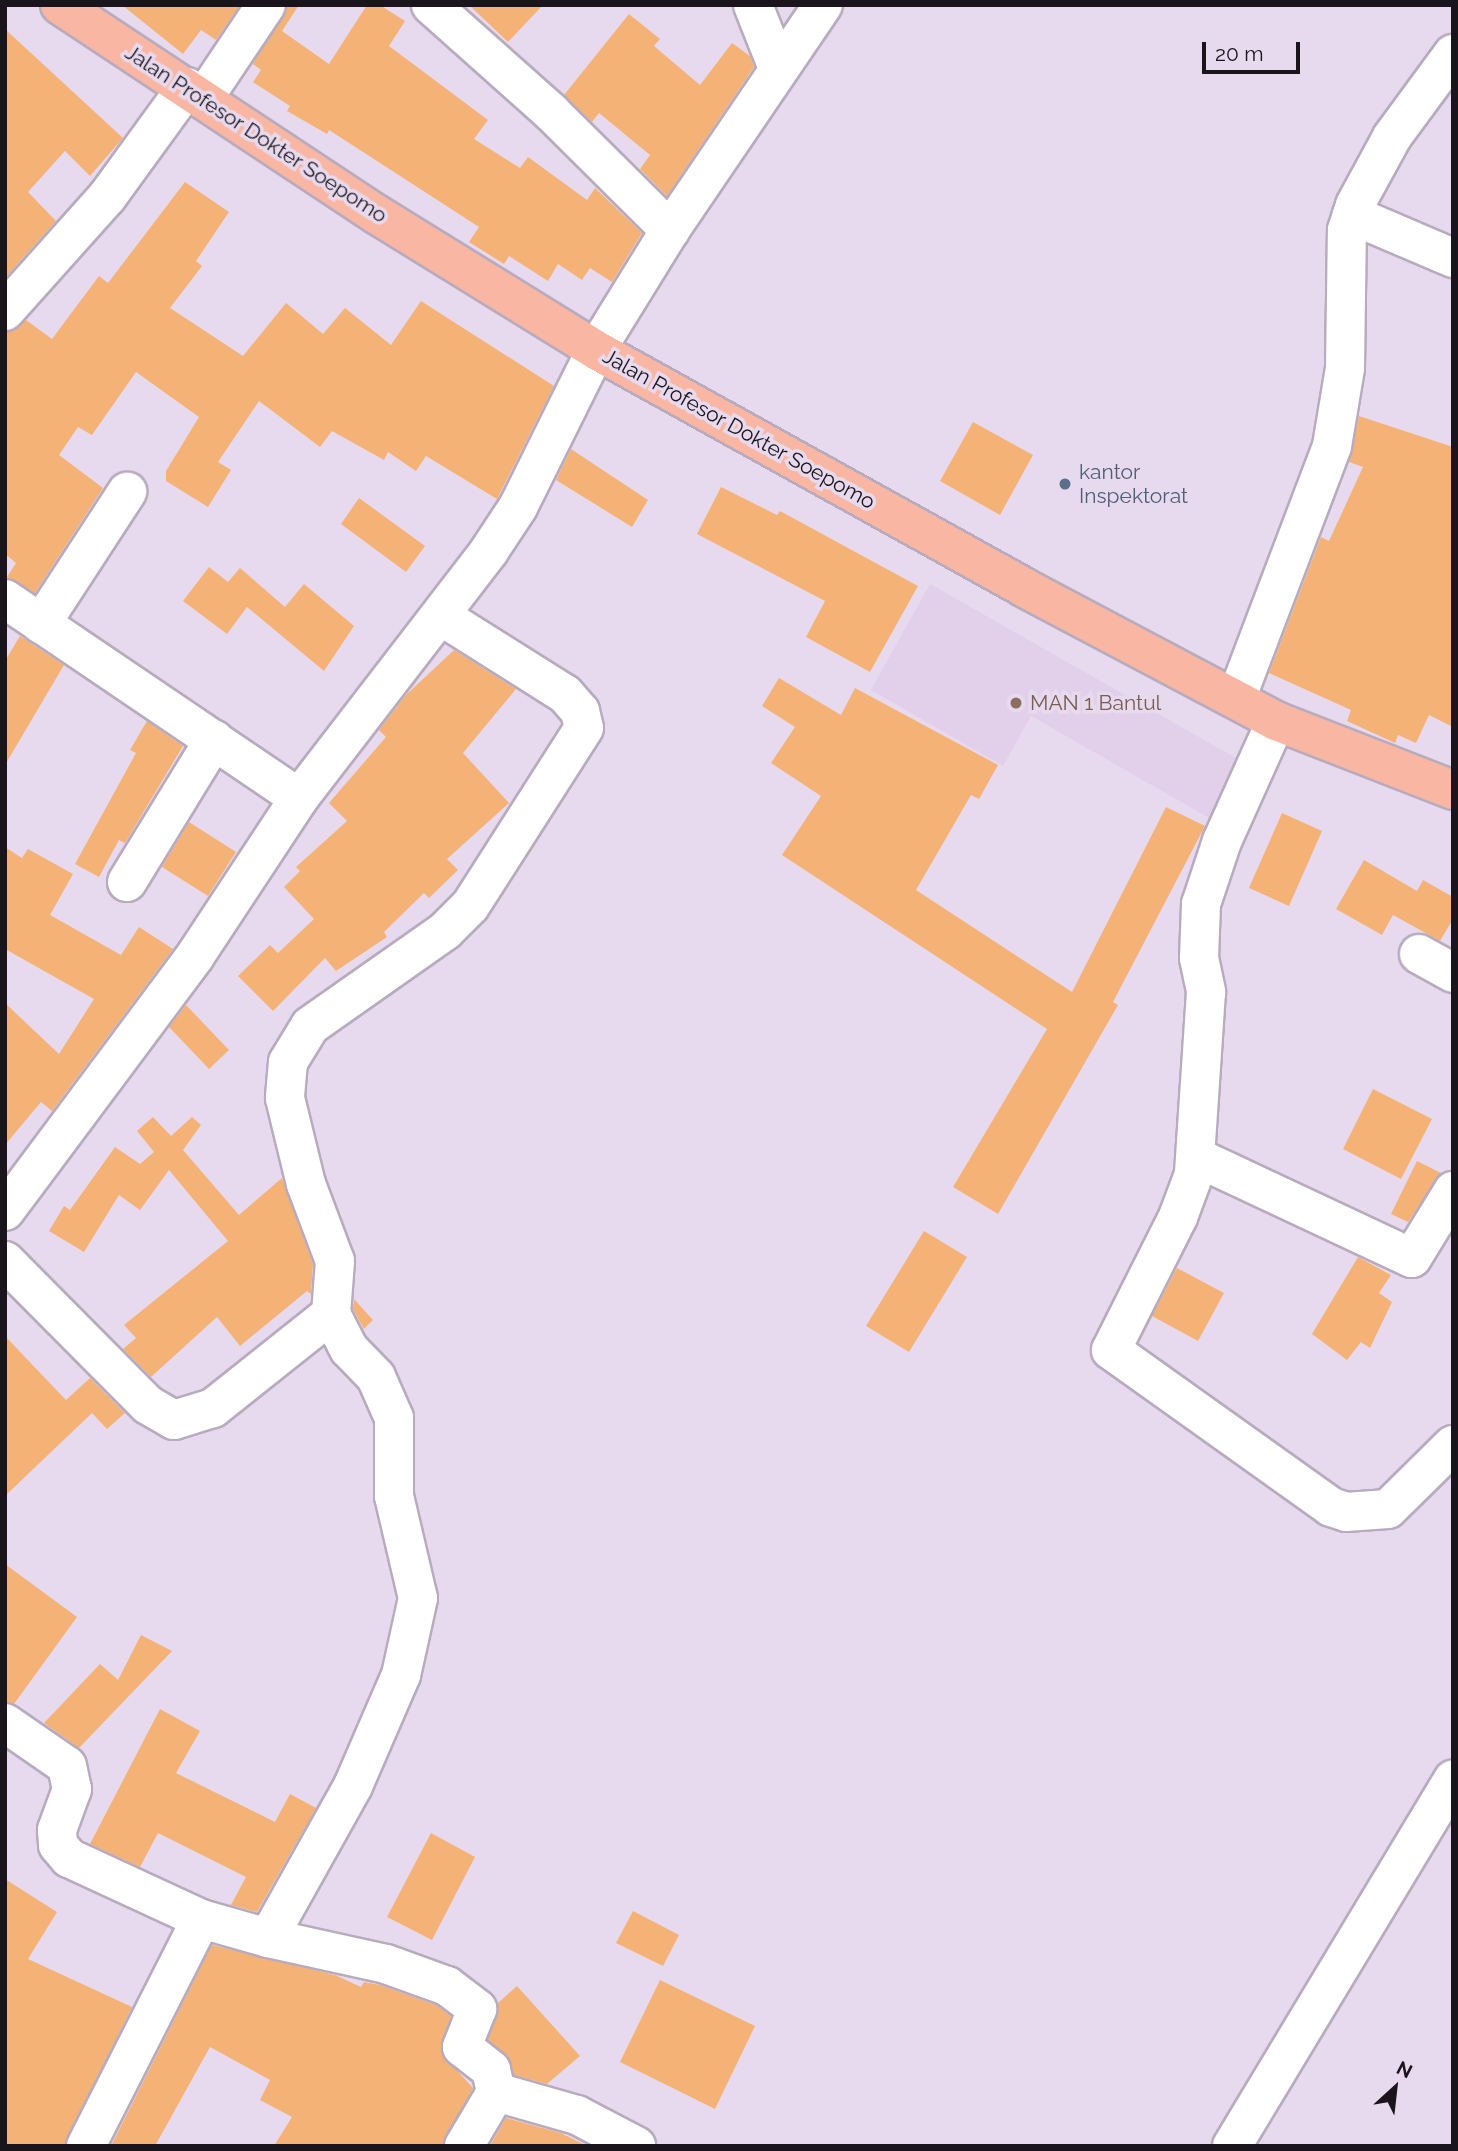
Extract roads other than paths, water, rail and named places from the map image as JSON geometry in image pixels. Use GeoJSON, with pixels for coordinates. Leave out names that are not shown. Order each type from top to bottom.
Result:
{"type":"FeatureCollection","features":[{"type":"Feature","properties":{"kind":"main road","name":"Jalan Profesor Dokter Soepomo"},"geometry":{"type":"LineString","coordinates":[[60,5],[596,350],[1023,587],[1276,721],[1453,790]]}},
{"type":"Feature","properties":{"kind":"street"},"geometry":{"type":"LineString","coordinates":[[5,311],[107,197],[266,5]]}},
{"type":"Feature","properties":{"kind":"street"},"geometry":{"type":"LineString","coordinates":[[431,5],[551,112],[670,230]]}},
{"type":"Feature","properties":{"kind":"street"},"geometry":{"type":"LineString","coordinates":[[753,5],[778,68]]}},
{"type":"Feature","properties":{"kind":"street"},"geometry":{"type":"LineString","coordinates":[[5,1211],[195,956],[299,798],[441,616],[518,507],[596,350],[670,230],[823,5]]}},
{"type":"Feature","properties":{"kind":"street"},"geometry":{"type":"LineString","coordinates":[[1236,699],[1332,446],[1345,368],[1347,230],[1352,215],[1366,179],[1392,137],[1453,54]]}},
{"type":"Feature","properties":{"kind":"street"},"geometry":{"type":"LineString","coordinates":[[1352,215],[1453,258]]}},
{"type":"Feature","properties":{"kind":"street"},"geometry":{"type":"LineString","coordinates":[[127,492],[18,617],[214,740],[299,798]]}},
{"type":"Feature","properties":{"kind":"street"},"geometry":{"type":"LineString","coordinates":[[268,1938],[354,1786],[401,1675],[418,1598],[394,1496],[394,1418],[376,1377],[349,1349],[331,1314],[335,1261],[306,1184],[285,1098],[284,1080],[293,1050],[322,1016],[445,931],[470,905],[559,774],[584,728],[580,711],[565,694],[441,616]]}},
{"type":"Feature","properties":{"kind":"street"},"geometry":{"type":"LineString","coordinates":[[1276,721],[1222,841],[1201,904],[1199,958],[1206,992],[1196,1157],[1178,1217],[1111,1350],[1331,1507],[1346,1512],[1388,1510],[1453,1445]]}},
{"type":"Feature","properties":{"kind":"street"},"geometry":{"type":"LineString","coordinates":[[127,882],[214,740]]}},
{"type":"Feature","properties":{"kind":"street"},"geometry":{"type":"LineString","coordinates":[[1419,954],[1453,973]]}},
{"type":"Feature","properties":{"kind":"street"},"geometry":{"type":"LineString","coordinates":[[1196,1157],[1412,1258],[1453,1191]]}},
{"type":"Feature","properties":{"kind":"street"},"geometry":{"type":"LineString","coordinates":[[5,1261],[148,1405],[174,1420],[213,1408],[331,1314]]}},
{"type":"Feature","properties":{"kind":"street"},"geometry":{"type":"LineString","coordinates":[[5,1723],[67,1766],[72,1788],[57,1830],[58,1845],[69,1858],[201,1919],[268,1938],[386,1964],[463,1996],[477,2009],[462,2047],[491,2070],[496,2092],[464,2146]]}},
{"type":"Feature","properties":{"kind":"street"},"geometry":{"type":"LineString","coordinates":[[1232,2146],[1453,1779]]}},
{"type":"Feature","properties":{"kind":"street"},"geometry":{"type":"LineString","coordinates":[[86,2146],[201,1919]]}},
{"type":"Feature","properties":{"kind":"street"},"geometry":{"type":"LineString","coordinates":[[496,2092],[577,2116],[636,2146]]}},
{"type":"Feature","properties":{"kind":"place","name":"kantor Inspektorat"},"geometry":{"type":"Point","coordinates":[1065,484]}},
{"type":"Feature","properties":{"kind":"place","name":"MAN 1 Bantul"},"geometry":{"type":"Point","coordinates":[1016,703]}}]}
